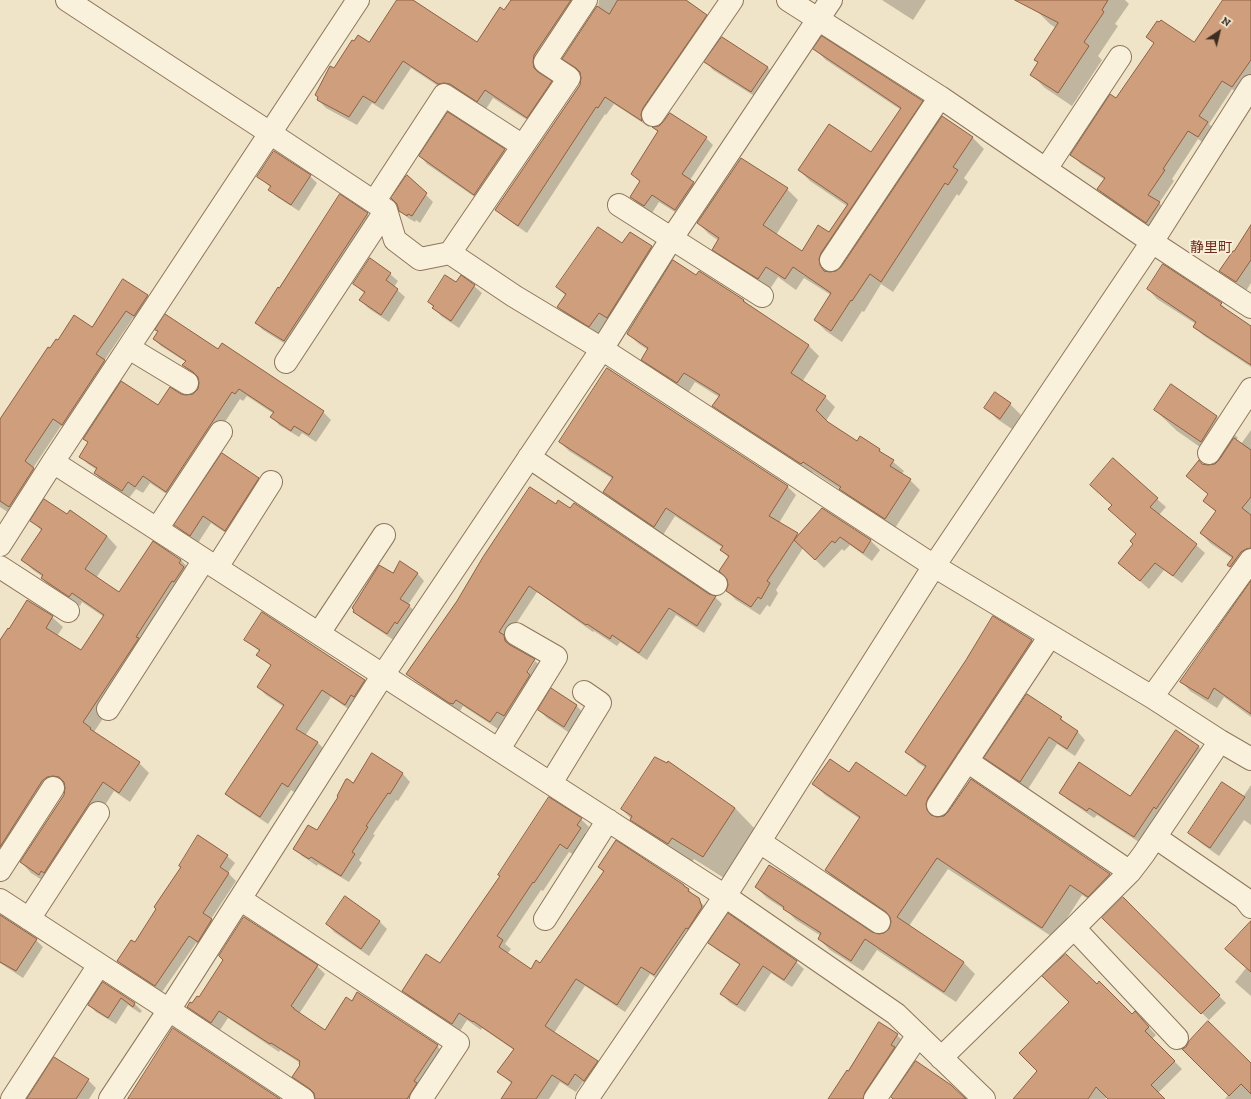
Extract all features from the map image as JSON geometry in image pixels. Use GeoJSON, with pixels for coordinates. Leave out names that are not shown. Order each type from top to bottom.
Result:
{"type":"FeatureCollection","features":[{"type":"Feature","properties":{"kind":"street"},"geometry":{"type":"LineString","coordinates":[[67,0],[380,206],[395,240],[420,259],[450,253],[569,78],[545,62],[586,0]]}},
{"type":"Feature","properties":{"kind":"street"},"geometry":{"type":"LineString","coordinates":[[0,545],[53,462],[358,0]]}},
{"type":"Feature","properties":{"kind":"street"},"geometry":{"type":"LineString","coordinates":[[653,115],[732,0]]}},
{"type":"Feature","properties":{"kind":"street"},"geometry":{"type":"LineString","coordinates":[[788,0],[940,97],[1152,242],[1251,307]]}},
{"type":"Feature","properties":{"kind":"street"},"geometry":{"type":"LineString","coordinates":[[110,1099],[169,1010],[383,675],[602,349],[672,238],[831,0]]}},
{"type":"Feature","properties":{"kind":"street"},"geometry":{"type":"LineString","coordinates":[[1046,169],[1120,57]]}},
{"type":"Feature","properties":{"kind":"street"},"geometry":{"type":"LineString","coordinates":[[587,1099],[725,896],[934,566],[1152,242],[1251,86]]}},
{"type":"Feature","properties":{"kind":"street"},"geometry":{"type":"LineString","coordinates":[[286,362],[380,206],[444,95],[523,146]]}},
{"type":"Feature","properties":{"kind":"street"},"geometry":{"type":"LineString","coordinates":[[831,260],[940,97]]}},
{"type":"Feature","properties":{"kind":"street"},"geometry":{"type":"LineString","coordinates":[[619,205],[762,296]]}},
{"type":"Feature","properties":{"kind":"street"},"geometry":{"type":"LineString","coordinates":[[450,253],[514,296],[602,349],[934,566],[1152,697],[1251,759]]}},
{"type":"Feature","properties":{"kind":"street"},"geometry":{"type":"LineString","coordinates":[[129,348],[187,384]]}},
{"type":"Feature","properties":{"kind":"street"},"geometry":{"type":"LineString","coordinates":[[1209,453],[1251,389]]}},
{"type":"Feature","properties":{"kind":"street"},"geometry":{"type":"LineString","coordinates":[[157,529],[221,432]]}},
{"type":"Feature","properties":{"kind":"street"},"geometry":{"type":"LineString","coordinates":[[529,457],[716,584]]}},
{"type":"Feature","properties":{"kind":"street"},"geometry":{"type":"LineString","coordinates":[[53,462],[725,896],[896,1014],[984,1099]]}},
{"type":"Feature","properties":{"kind":"street"},"geometry":{"type":"LineString","coordinates":[[108,709],[210,564],[271,482]]}},
{"type":"Feature","properties":{"kind":"street"},"geometry":{"type":"LineString","coordinates":[[319,633],[384,535]]}},
{"type":"Feature","properties":{"kind":"street"},"geometry":{"type":"LineString","coordinates":[[1152,697],[1251,560]]}},
{"type":"Feature","properties":{"kind":"street"},"geometry":{"type":"LineString","coordinates":[[0,567],[68,611]]}},
{"type":"Feature","properties":{"kind":"street"},"geometry":{"type":"LineString","coordinates":[[499,749],[556,657],[516,634]]}},
{"type":"Feature","properties":{"kind":"street"},"geometry":{"type":"LineString","coordinates":[[938,805],[1050,636]]}},
{"type":"Feature","properties":{"kind":"street"},"geometry":{"type":"LineString","coordinates":[[550,783],[600,702],[584,692]]}},
{"type":"Feature","properties":{"kind":"street"},"geometry":{"type":"LineString","coordinates":[[941,1058],[1130,872],[1220,741]]}},
{"type":"Feature","properties":{"kind":"street"},"geometry":{"type":"LineString","coordinates":[[967,761],[1130,872]]}},
{"type":"Feature","properties":{"kind":"street"},"geometry":{"type":"LineString","coordinates":[[0,870],[53,788]]}},
{"type":"Feature","properties":{"kind":"street"},"geometry":{"type":"LineString","coordinates":[[29,919],[98,813]]}},
{"type":"Feature","properties":{"kind":"street"},"geometry":{"type":"LineString","coordinates":[[545,919],[608,820]]}},
{"type":"Feature","properties":{"kind":"street"},"geometry":{"type":"LineString","coordinates":[[1155,837],[1244,898],[1251,907]]}},
{"type":"Feature","properties":{"kind":"street"},"geometry":{"type":"LineString","coordinates":[[760,842],[879,922]]}},
{"type":"Feature","properties":{"kind":"street"},"geometry":{"type":"LineString","coordinates":[[240,899],[458,1043],[421,1099]]}},
{"type":"Feature","properties":{"kind":"street"},"geometry":{"type":"LineString","coordinates":[[0,900],[303,1099]]}},
{"type":"Feature","properties":{"kind":"street"},"geometry":{"type":"LineString","coordinates":[[1074,928],[1177,1038]]}},
{"type":"Feature","properties":{"kind":"street"},"geometry":{"type":"LineString","coordinates":[[12,1099],[99,965]]}},
{"type":"Feature","properties":{"kind":"street"},"geometry":{"type":"LineString","coordinates":[[875,1099],[918,1035]]}},
{"type":"Feature","properties":{"kind":"building"},"geometry":{"type":"Polygon","coordinates":[[[397,0],[413,0],[477,42],[500,7],[504,10],[511,0],[571,0],[534,55],[534,68],[552,81],[527,118],[485,90],[477,102],[450,84],[438,84],[403,61],[375,103],[363,96],[349,117],[317,100],[318,97],[315,95],[330,66],[334,68],[352,40],[354,41],[358,35],[369,42],[397,0]]]}},
{"type":"Feature","properties":{"kind":"building"},"geometry":{"type":"Polygon","coordinates":[[[618,0],[686,0],[707,15],[643,108],[641,114],[642,121],[605,97],[598,108],[596,107],[518,226],[495,210],[580,85],[580,72],[562,59],[597,6],[609,14],[618,0]]]}},
{"type":"Feature","properties":{"kind":"building"},"geometry":{"type":"Polygon","coordinates":[[[1015,0],[1108,0],[1102,10],[1104,12],[1084,42],[1089,46],[1058,93],[1030,75],[1038,62],[1034,60],[1058,23],[1015,0]]]}},
{"type":"Feature","properties":{"kind":"building"},"geometry":{"type":"Polygon","coordinates":[[[1223,0],[1251,0],[1251,60],[1232,87],[1222,81],[1199,116],[1208,122],[1198,137],[1188,131],[1163,169],[1165,170],[1148,195],[1160,202],[1146,223],[1097,189],[1105,178],[1070,155],[1110,94],[1116,98],[1154,43],[1146,37],[1157,21],[1159,22],[1161,20],[1194,42],[1223,0]]]}},
{"type":"Feature","properties":{"kind":"building"},"geometry":{"type":"Polygon","coordinates":[[[822,36],[923,101],[821,253],[819,259],[820,265],[824,271],[836,271],[841,267],[942,116],[973,137],[953,167],[958,170],[948,185],[945,183],[881,282],[870,274],[831,331],[814,320],[831,293],[793,267],[785,279],[766,267],[758,279],[712,250],[719,238],[697,223],[741,158],[788,188],[763,225],[802,251],[818,225],[829,232],[848,204],[798,170],[829,124],[871,152],[901,108],[813,49],[822,36]]]}},
{"type":"Feature","properties":{"kind":"building"},"geometry":{"type":"Polygon","coordinates":[[[722,37],[768,67],[751,92],[704,62],[722,37]]]}},
{"type":"Feature","properties":{"kind":"building"},"geometry":{"type":"Polygon","coordinates":[[[448,112],[505,149],[474,195],[419,156],[448,112]]]}},
{"type":"Feature","properties":{"kind":"building"},"geometry":{"type":"Polygon","coordinates":[[[670,113],[707,137],[682,174],[694,182],[675,210],[652,195],[644,206],[630,197],[640,181],[631,174],[658,131],[652,127],[659,126],[670,113]]]}},
{"type":"Feature","properties":{"kind":"building"},"geometry":{"type":"Polygon","coordinates":[[[274,151],[311,175],[291,205],[268,190],[271,186],[257,177],[274,151]]]}},
{"type":"Feature","properties":{"kind":"building"},"geometry":{"type":"Polygon","coordinates":[[[407,175],[427,193],[412,216],[408,214],[407,216],[399,211],[397,204],[391,198],[407,175]]]}},
{"type":"Feature","properties":{"kind":"building"},"geometry":{"type":"Polygon","coordinates":[[[340,194],[368,213],[284,341],[255,323],[340,194]]]}},
{"type":"Feature","properties":{"kind":"building"},"geometry":{"type":"Polygon","coordinates":[[[1251,225],[1251,260],[1236,282],[1219,271],[1251,225]]]}},
{"type":"Feature","properties":{"kind":"building"},"geometry":{"type":"Polygon","coordinates":[[[598,227],[622,243],[630,232],[652,246],[607,318],[599,313],[589,327],[557,307],[566,294],[556,287],[598,227]]]}},
{"type":"Feature","properties":{"kind":"building"},"geometry":{"type":"Polygon","coordinates":[[[370,258],[391,273],[386,280],[398,289],[381,315],[359,300],[365,292],[353,284],[370,258]]]}},
{"type":"Feature","properties":{"kind":"building"},"geometry":{"type":"Polygon","coordinates":[[[673,260],[696,275],[699,271],[809,345],[791,373],[826,396],[816,410],[828,422],[857,441],[860,436],[880,449],[879,451],[894,460],[890,466],[911,479],[885,519],[839,489],[841,487],[803,462],[801,464],[712,406],[720,395],[684,373],[677,383],[641,360],[648,348],[627,334],[673,260]]]}},
{"type":"Feature","properties":{"kind":"building"},"geometry":{"type":"Polygon","coordinates":[[[1163,264],[1222,303],[1220,305],[1251,326],[1251,365],[1193,327],[1196,322],[1147,289],[1163,264]]]}},
{"type":"Feature","properties":{"kind":"building"},"geometry":{"type":"Polygon","coordinates":[[[445,275],[456,282],[461,275],[475,285],[451,321],[432,308],[434,306],[428,302],[445,275]]]}},
{"type":"Feature","properties":{"kind":"building"},"geometry":{"type":"Polygon","coordinates":[[[123,279],[148,295],[134,316],[126,311],[96,354],[105,360],[62,425],[53,419],[25,461],[34,468],[9,507],[0,501],[0,419],[48,347],[50,348],[56,339],[58,340],[74,315],[92,327],[123,279]]]}},
{"type":"Feature","properties":{"kind":"building"},"geometry":{"type":"Polygon","coordinates":[[[165,314],[218,349],[222,343],[324,411],[309,435],[294,426],[291,431],[270,417],[274,412],[239,389],[235,394],[232,392],[166,492],[143,476],[135,487],[128,482],[122,491],[94,473],[97,468],[79,457],[88,442],[83,439],[121,381],[158,405],[170,387],[181,394],[186,395],[193,394],[198,389],[198,377],[182,365],[186,361],[153,339],[158,331],[155,330],[165,314]]]}},
{"type":"Feature","properties":{"kind":"building"},"geometry":{"type":"Polygon","coordinates":[[[607,368],[788,486],[769,516],[798,533],[767,581],[770,583],[761,599],[758,597],[751,607],[726,591],[728,585],[727,579],[719,571],[729,556],[720,550],[723,546],[666,508],[654,527],[603,492],[613,477],[559,442],[607,368]]]}},
{"type":"Feature","properties":{"kind":"building"},"geometry":{"type":"Polygon","coordinates":[[[1171,384],[1217,416],[1201,442],[1154,410],[1171,384]]]}},
{"type":"Feature","properties":{"kind":"building"},"geometry":{"type":"Polygon","coordinates":[[[995,392],[1011,403],[1000,419],[984,408],[995,392]]]}},
{"type":"Feature","properties":{"kind":"building"},"geometry":{"type":"Polygon","coordinates":[[[1234,438],[1251,450],[1251,497],[1242,508],[1251,515],[1251,548],[1241,552],[1230,567],[1227,565],[1233,557],[1200,533],[1216,511],[1203,501],[1208,494],[1186,476],[1199,460],[1202,464],[1215,464],[1234,438]]]}},
{"type":"Feature","properties":{"kind":"building"},"geometry":{"type":"Polygon","coordinates":[[[222,453],[259,478],[225,531],[203,516],[190,536],[174,525],[222,453]]]}},
{"type":"Feature","properties":{"kind":"building"},"geometry":{"type":"Polygon","coordinates":[[[1113,458],[1158,498],[1150,507],[1197,544],[1173,576],[1155,563],[1140,581],[1118,563],[1133,544],[1130,541],[1136,534],[1108,509],[1112,505],[1090,485],[1113,458]]]}},
{"type":"Feature","properties":{"kind":"building"},"geometry":{"type":"Polygon","coordinates":[[[530,487],[556,504],[558,500],[570,508],[574,503],[709,594],[716,596],[697,626],[669,608],[639,653],[612,635],[610,639],[587,624],[586,625],[529,586],[499,632],[504,635],[505,641],[510,645],[535,659],[527,672],[530,675],[504,716],[497,712],[490,722],[456,700],[453,704],[449,703],[406,674],[457,601],[483,557],[530,487]]]}},
{"type":"Feature","properties":{"kind":"building"},"geometry":{"type":"Polygon","coordinates":[[[44,499],[67,514],[70,510],[107,536],[85,569],[119,592],[153,541],[181,560],[179,563],[184,567],[174,582],[172,581],[136,637],[139,638],[83,722],[91,728],[90,729],[140,762],[119,793],[103,782],[44,873],[41,871],[39,875],[20,862],[64,795],[65,788],[64,782],[59,777],[47,777],[42,781],[0,847],[0,640],[8,628],[9,629],[27,600],[53,616],[46,628],[81,650],[104,615],[72,593],[69,597],[41,578],[43,575],[21,560],[42,529],[30,521],[44,499]]]}},
{"type":"Feature","properties":{"kind":"building"},"geometry":{"type":"Polygon","coordinates":[[[822,508],[871,540],[863,553],[840,537],[835,543],[832,541],[815,560],[794,540],[822,508]]]}},
{"type":"Feature","properties":{"kind":"building"},"geometry":{"type":"Polygon","coordinates":[[[400,561],[418,573],[400,599],[410,605],[397,624],[395,622],[387,634],[353,612],[354,610],[352,608],[379,565],[393,573],[400,561]]]}},
{"type":"Feature","properties":{"kind":"building"},"geometry":{"type":"Polygon","coordinates":[[[1251,581],[1251,714],[1214,688],[1208,699],[1180,682],[1251,581]]]}},
{"type":"Feature","properties":{"kind":"building"},"geometry":{"type":"Polygon","coordinates":[[[262,612],[365,680],[354,697],[351,695],[345,705],[322,690],[296,729],[318,742],[288,787],[282,783],[260,817],[225,794],[284,705],[257,687],[271,665],[256,655],[260,650],[244,640],[262,612]]]}},
{"type":"Feature","properties":{"kind":"building"},"geometry":{"type":"Polygon","coordinates":[[[993,616],[1032,640],[928,798],[926,804],[927,810],[931,815],[937,817],[944,816],[971,779],[1110,874],[1088,897],[1070,885],[1042,928],[937,858],[897,917],[964,962],[944,992],[865,939],[851,961],[818,939],[821,933],[783,909],[784,907],[755,887],[769,865],[872,932],[879,934],[884,933],[889,929],[891,922],[890,917],[886,912],[825,870],[860,817],[812,784],[830,759],[849,772],[856,762],[906,796],[926,766],[905,752],[966,660],[993,616]]]}},
{"type":"Feature","properties":{"kind":"building"},"geometry":{"type":"Polygon","coordinates":[[[551,688],[577,705],[564,727],[538,710],[551,688]]]}},
{"type":"Feature","properties":{"kind":"building"},"geometry":{"type":"Polygon","coordinates":[[[1027,694],[1062,717],[1060,719],[1078,731],[1067,749],[1049,737],[1020,782],[984,758],[1027,694]]]}},
{"type":"Feature","properties":{"kind":"building"},"geometry":{"type":"Polygon","coordinates":[[[1176,730],[1199,746],[1156,809],[1154,807],[1134,837],[1089,808],[1087,811],[1059,793],[1079,762],[1130,796],[1176,730]]]}},
{"type":"Feature","properties":{"kind":"building"},"geometry":{"type":"Polygon","coordinates":[[[372,753],[403,773],[390,794],[388,793],[366,826],[368,827],[352,852],[355,854],[341,876],[311,857],[309,859],[293,849],[308,825],[317,830],[338,797],[337,796],[346,779],[353,783],[372,753]]]}},
{"type":"Feature","properties":{"kind":"building"},"geometry":{"type":"Polygon","coordinates":[[[655,757],[667,763],[668,761],[735,808],[703,857],[672,838],[668,844],[630,820],[632,816],[621,809],[655,757]]]}},
{"type":"Feature","properties":{"kind":"building"},"geometry":{"type":"Polygon","coordinates":[[[1222,782],[1245,797],[1210,848],[1188,833],[1222,782]]]}},
{"type":"Feature","properties":{"kind":"building"},"geometry":{"type":"Polygon","coordinates":[[[549,797],[582,818],[577,825],[581,828],[567,849],[560,844],[534,883],[533,882],[497,936],[503,940],[499,947],[531,969],[536,960],[540,963],[604,871],[598,867],[616,840],[684,885],[689,889],[688,891],[699,898],[702,907],[688,929],[686,928],[654,975],[641,967],[617,1005],[576,979],[545,1026],[598,1061],[584,1081],[575,1074],[568,1085],[552,1075],[536,1099],[501,1099],[512,1082],[497,1072],[514,1049],[459,1013],[452,1024],[402,991],[426,954],[440,963],[500,876],[498,875],[549,797]]]}},
{"type":"Feature","properties":{"kind":"building"},"geometry":{"type":"Polygon","coordinates":[[[198,835],[228,855],[220,867],[229,873],[203,913],[212,919],[198,942],[189,936],[155,986],[117,961],[131,940],[135,942],[156,909],[154,907],[181,867],[179,866],[198,835]]]}},
{"type":"Feature","properties":{"kind":"building"},"geometry":{"type":"Polygon","coordinates":[[[345,896],[380,921],[361,949],[326,924],[345,896]]]}},
{"type":"Feature","properties":{"kind":"building"},"geometry":{"type":"Polygon","coordinates":[[[1123,897],[1220,995],[1201,1014],[1102,918],[1123,897]]]}},
{"type":"Feature","properties":{"kind":"building"},"geometry":{"type":"Polygon","coordinates":[[[728,913],[797,961],[784,980],[763,966],[737,1005],[720,994],[740,964],[708,943],[728,913]]]}},
{"type":"Feature","properties":{"kind":"building"},"geometry":{"type":"Polygon","coordinates":[[[0,915],[37,939],[16,971],[0,962],[0,915]]]}},
{"type":"Feature","properties":{"kind":"building"},"geometry":{"type":"Polygon","coordinates":[[[244,917],[318,965],[291,1006],[325,1030],[346,997],[352,1001],[357,992],[438,1045],[414,1081],[417,1083],[407,1099],[315,1099],[314,1093],[310,1089],[292,1077],[300,1065],[300,1061],[271,1043],[270,1044],[219,1011],[211,1023],[187,1007],[197,996],[199,997],[223,960],[219,956],[244,917]]]}},
{"type":"Feature","properties":{"kind":"building"},"geometry":{"type":"Polygon","coordinates":[[[1251,921],[1251,972],[1225,949],[1251,921]]]}},
{"type":"Feature","properties":{"kind":"building"},"geometry":{"type":"Polygon","coordinates":[[[1066,954],[1097,984],[1099,981],[1132,1014],[1135,1011],[1149,1027],[1145,1031],[1175,1061],[1151,1085],[1165,1099],[1108,1099],[1096,1087],[1088,1099],[1013,1099],[1037,1071],[1019,1053],[1069,1002],[1042,976],[1066,954]]]}},
{"type":"Feature","properties":{"kind":"building"},"geometry":{"type":"Polygon","coordinates":[[[103,982],[135,1003],[133,1007],[121,998],[108,1018],[88,1005],[103,982]]]}},
{"type":"Feature","properties":{"kind":"building"},"geometry":{"type":"Polygon","coordinates":[[[1208,1021],[1251,1063],[1251,1094],[1241,1084],[1229,1096],[1182,1049],[1186,1047],[1189,1041],[1208,1021]]]}},
{"type":"Feature","properties":{"kind":"building"},"geometry":{"type":"Polygon","coordinates":[[[879,1022],[898,1034],[891,1045],[895,1047],[865,1092],[863,1099],[828,1099],[847,1070],[848,1071],[879,1022]]]}},
{"type":"Feature","properties":{"kind":"building"},"geometry":{"type":"Polygon","coordinates":[[[173,1028],[280,1099],[128,1099],[173,1028]]]}},
{"type":"Feature","properties":{"kind":"building"},"geometry":{"type":"Polygon","coordinates":[[[54,1057],[89,1079],[76,1099],[27,1099],[54,1057]]]}},
{"type":"Feature","properties":{"kind":"building"},"geometry":{"type":"Polygon","coordinates":[[[916,1061],[951,1085],[966,1099],[893,1099],[891,1097],[916,1061]]]}},
{"type":"Feature","properties":{"kind":"district","name":"静里町"},"geometry":{"type":"Point","coordinates":[1211,248]}}]}
